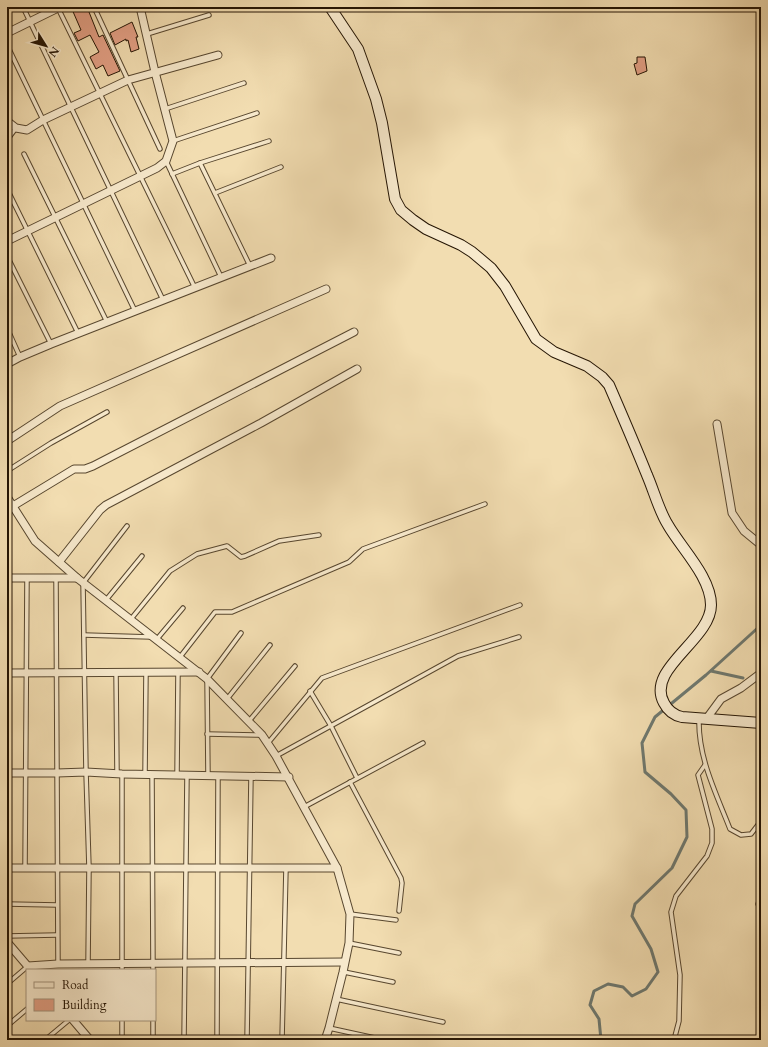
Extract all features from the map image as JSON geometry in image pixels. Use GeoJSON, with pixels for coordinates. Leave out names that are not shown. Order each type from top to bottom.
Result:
{"type":"FeatureCollection","features":[{"type":"Feature","properties":{"kind":"main road"},"geometry":{"type":"LineString","coordinates":[[330,7],[358,49],[376,99],[382,123],[395,199],[401,210],[426,229],[461,245],[483,260],[505,286],[536,339],[554,352],[587,366],[602,377],[609,385],[668,525],[699,570],[707,587],[711,604],[708,621],[698,636],[672,663],[661,684],[661,698],[668,711],[678,716],[761,722]]}},
{"type":"Feature","properties":{"kind":"street"},"geometry":{"type":"LineString","coordinates":[[7,33],[59,7]]}},
{"type":"Feature","properties":{"kind":"street"},"geometry":{"type":"LineString","coordinates":[[7,240],[157,168],[166,160],[173,141],[140,7]]}},
{"type":"Feature","properties":{"kind":"street"},"geometry":{"type":"LineString","coordinates":[[7,121],[16,128],[27,130],[43,120],[128,80],[218,55]]}},
{"type":"Feature","properties":{"kind":"street"},"geometry":{"type":"LineString","coordinates":[[7,364],[51,344],[271,258]]}},
{"type":"Feature","properties":{"kind":"street"},"geometry":{"type":"LineString","coordinates":[[7,441],[60,406],[326,289]]}},
{"type":"Feature","properties":{"kind":"street"},"geometry":{"type":"LineString","coordinates":[[13,506],[74,468],[85,469],[93,466],[354,332]]}},
{"type":"Feature","properties":{"kind":"street"},"geometry":{"type":"LineString","coordinates":[[59,562],[100,510],[106,505],[261,423],[357,369]]}},
{"type":"Feature","properties":{"kind":"street"},"geometry":{"type":"LineString","coordinates":[[717,424],[732,513],[744,531],[761,545]]}},
{"type":"Feature","properties":{"kind":"street"},"geometry":{"type":"LineString","coordinates":[[7,497],[35,541],[80,581],[200,672],[262,734],[289,777],[337,868],[350,914],[349,943],[325,1040]]}},
{"type":"Feature","properties":{"kind":"street"},"geometry":{"type":"LineString","coordinates":[[7,578],[56,578],[80,581]]}},
{"type":"Feature","properties":{"kind":"street"},"geometry":{"type":"LineString","coordinates":[[7,673],[200,672]]}},
{"type":"Feature","properties":{"kind":"street"},"geometry":{"type":"LineString","coordinates":[[703,718],[721,699],[742,688],[761,673]]}},
{"type":"Feature","properties":{"kind":"street"},"geometry":{"type":"LineString","coordinates":[[7,773],[57,774],[86,772],[187,776],[289,777]]}},
{"type":"Feature","properties":{"kind":"street"},"geometry":{"type":"LineString","coordinates":[[7,868],[337,868]]}},
{"type":"Feature","properties":{"kind":"street"},"geometry":{"type":"LineString","coordinates":[[7,942],[29,968],[58,964],[153,967],[185,963],[344,962]]}},
{"type":"Feature","properties":{"kind":"street"},"geometry":{"type":"LineString","coordinates":[[74,1021],[90,1040]]}},
{"type":"Feature","properties":{"kind":"lane"},"geometry":{"type":"LineString","coordinates":[[23,7],[163,300]]}},
{"type":"Feature","properties":{"kind":"lane"},"geometry":{"type":"LineString","coordinates":[[59,7],[194,288]]}},
{"type":"Feature","properties":{"kind":"lane"},"geometry":{"type":"LineString","coordinates":[[94,7],[160,149]]}},
{"type":"Feature","properties":{"kind":"lane"},"geometry":{"type":"LineString","coordinates":[[146,34],[209,15]]}},
{"type":"Feature","properties":{"kind":"lane"},"geometry":{"type":"LineString","coordinates":[[7,45],[135,311]]}},
{"type":"Feature","properties":{"kind":"lane"},"geometry":{"type":"LineString","coordinates":[[164,109],[244,83]]}},
{"type":"Feature","properties":{"kind":"lane"},"geometry":{"type":"LineString","coordinates":[[173,141],[257,113]]}},
{"type":"Feature","properties":{"kind":"lane"},"geometry":{"type":"LineString","coordinates":[[7,140],[16,128]]}},
{"type":"Feature","properties":{"kind":"lane"},"geometry":{"type":"LineString","coordinates":[[172,174],[200,163],[269,141]]}},
{"type":"Feature","properties":{"kind":"lane"},"geometry":{"type":"LineString","coordinates":[[24,154],[107,322]]}},
{"type":"Feature","properties":{"kind":"lane"},"geometry":{"type":"LineString","coordinates":[[166,160],[222,277]]}},
{"type":"Feature","properties":{"kind":"lane"},"geometry":{"type":"LineString","coordinates":[[200,163],[250,266]]}},
{"type":"Feature","properties":{"kind":"lane"},"geometry":{"type":"LineString","coordinates":[[215,193],[281,167]]}},
{"type":"Feature","properties":{"kind":"lane"},"geometry":{"type":"LineString","coordinates":[[7,189],[78,334]]}},
{"type":"Feature","properties":{"kind":"lane"},"geometry":{"type":"LineString","coordinates":[[7,256],[51,344]]}},
{"type":"Feature","properties":{"kind":"lane"},"geometry":{"type":"LineString","coordinates":[[7,328],[20,357]]}},
{"type":"Feature","properties":{"kind":"lane"},"geometry":{"type":"LineString","coordinates":[[7,471],[51,443],[106,412]]}},
{"type":"Feature","properties":{"kind":"lane"},"geometry":{"type":"LineString","coordinates":[[180,657],[215,612],[232,612],[349,562],[363,549],[485,504]]}},
{"type":"Feature","properties":{"kind":"lane"},"geometry":{"type":"LineString","coordinates":[[88,964],[89,868],[85,673],[80,581],[127,526]]}},
{"type":"Feature","properties":{"kind":"lane"},"geometry":{"type":"LineString","coordinates":[[131,619],[170,571],[197,554],[227,546],[241,557],[279,541],[319,535]]}},
{"type":"Feature","properties":{"kind":"lane"},"geometry":{"type":"LineString","coordinates":[[106,600],[142,556]]}},
{"type":"Feature","properties":{"kind":"lane"},"geometry":{"type":"LineString","coordinates":[[25,868],[27,578]]}},
{"type":"Feature","properties":{"kind":"lane"},"geometry":{"type":"LineString","coordinates":[[56,578],[58,964]]}},
{"type":"Feature","properties":{"kind":"lane"},"geometry":{"type":"LineString","coordinates":[[268,743],[322,678],[520,605]]}},
{"type":"Feature","properties":{"kind":"lane"},"geometry":{"type":"LineString","coordinates":[[84,635],[156,638],[183,608]]}},
{"type":"Feature","properties":{"kind":"lane"},"geometry":{"type":"LineString","coordinates":[[208,776],[207,679],[241,634]]}},
{"type":"Feature","properties":{"kind":"lane"},"geometry":{"type":"LineString","coordinates":[[276,756],[458,656],[520,637]]}},
{"type":"Feature","properties":{"kind":"lane"},"geometry":{"type":"LineString","coordinates":[[227,699],[270,646]]}},
{"type":"Feature","properties":{"kind":"lane"},"geometry":{"type":"LineString","coordinates":[[249,721],[295,666]]}},
{"type":"Feature","properties":{"kind":"lane"},"geometry":{"type":"LineString","coordinates":[[116,672],[122,868],[122,967]]}},
{"type":"Feature","properties":{"kind":"lane"},"geometry":{"type":"LineString","coordinates":[[146,672],[152,868],[153,967]]}},
{"type":"Feature","properties":{"kind":"lane"},"geometry":{"type":"LineString","coordinates":[[177,775],[178,672]]}},
{"type":"Feature","properties":{"kind":"lane"},"geometry":{"type":"LineString","coordinates":[[310,691],[331,726],[357,778]]}},
{"type":"Feature","properties":{"kind":"lane"},"geometry":{"type":"LineString","coordinates":[[703,718],[699,737],[705,765],[730,829],[741,835],[751,834],[761,822]]}},
{"type":"Feature","properties":{"kind":"lane"},"geometry":{"type":"LineString","coordinates":[[207,734],[262,734]]}},
{"type":"Feature","properties":{"kind":"lane"},"geometry":{"type":"LineString","coordinates":[[304,807],[423,743]]}},
{"type":"Feature","properties":{"kind":"lane"},"geometry":{"type":"LineString","coordinates":[[674,1040],[679,1021],[680,975],[671,912],[676,896],[707,856],[712,843],[712,828],[698,775],[705,765]]}},
{"type":"Feature","properties":{"kind":"lane"},"geometry":{"type":"LineString","coordinates":[[184,1040],[187,776]]}},
{"type":"Feature","properties":{"kind":"lane"},"geometry":{"type":"LineString","coordinates":[[217,1040],[218,776]]}},
{"type":"Feature","properties":{"kind":"lane"},"geometry":{"type":"LineString","coordinates":[[247,1040],[251,776]]}},
{"type":"Feature","properties":{"kind":"lane"},"geometry":{"type":"LineString","coordinates":[[350,782],[401,878],[402,883],[399,911]]}},
{"type":"Feature","properties":{"kind":"lane"},"geometry":{"type":"LineString","coordinates":[[282,1040],[286,868]]}},
{"type":"Feature","properties":{"kind":"lane"},"geometry":{"type":"LineString","coordinates":[[761,895],[758,904],[761,910]]}},
{"type":"Feature","properties":{"kind":"lane"},"geometry":{"type":"LineString","coordinates":[[7,904],[57,905]]}},
{"type":"Feature","properties":{"kind":"lane"},"geometry":{"type":"LineString","coordinates":[[350,914],[396,920]]}},
{"type":"Feature","properties":{"kind":"lane"},"geometry":{"type":"LineString","coordinates":[[7,942],[57,935]]}},
{"type":"Feature","properties":{"kind":"lane"},"geometry":{"type":"LineString","coordinates":[[349,943],[399,953]]}},
{"type":"Feature","properties":{"kind":"lane"},"geometry":{"type":"LineString","coordinates":[[7,984],[26,970]]}},
{"type":"Feature","properties":{"kind":"lane"},"geometry":{"type":"LineString","coordinates":[[343,972],[394,982]]}},
{"type":"Feature","properties":{"kind":"lane"},"geometry":{"type":"LineString","coordinates":[[336,999],[443,1022]]}},
{"type":"Feature","properties":{"kind":"lane"},"geometry":{"type":"LineString","coordinates":[[7,1026],[26,1010]]}},
{"type":"Feature","properties":{"kind":"lane"},"geometry":{"type":"LineString","coordinates":[[45,1040],[68,1021]]}},
{"type":"Feature","properties":{"kind":"lane"},"geometry":{"type":"LineString","coordinates":[[122,1021],[122,1040]]}},
{"type":"Feature","properties":{"kind":"lane"},"geometry":{"type":"LineString","coordinates":[[153,1021],[153,1040]]}},
{"type":"Feature","properties":{"kind":"lane"},"geometry":{"type":"LineString","coordinates":[[329,1028],[384,1040]]}},
{"type":"Feature","properties":{"kind":"building"},"geometry":{"type":"Polygon","coordinates":[[[71,7],[87,7],[99,37],[103,35],[120,71],[108,76],[103,65],[96,69],[90,57],[99,52],[90,35],[78,41],[74,33],[81,30],[71,7]]]}},
{"type":"Feature","properties":{"kind":"building"},"geometry":{"type":"Polygon","coordinates":[[[132,22],[138,37],[136,37],[139,49],[131,52],[128,40],[126,41],[126,39],[115,45],[110,33],[132,22]]]}},
{"type":"Feature","properties":{"kind":"building"},"geometry":{"type":"Polygon","coordinates":[[[637,57],[645,57],[647,71],[637,75],[634,64],[637,63],[637,57]]]}},
{"type":"Feature","properties":{"kind":"waterway"},"geometry":{"type":"LineString","coordinates":[[601,1040],[599,1019],[590,1005],[594,991],[608,984],[623,987],[632,996],[646,989],[658,972],[651,949],[632,916],[635,904],[672,868],[687,837],[686,810],[671,794],[645,772],[642,743],[655,717],[706,675],[761,625]]}},
{"type":"Feature","properties":{"kind":"waterway"},"geometry":{"type":"LineString","coordinates":[[711,671],[743,678]]}}]}
